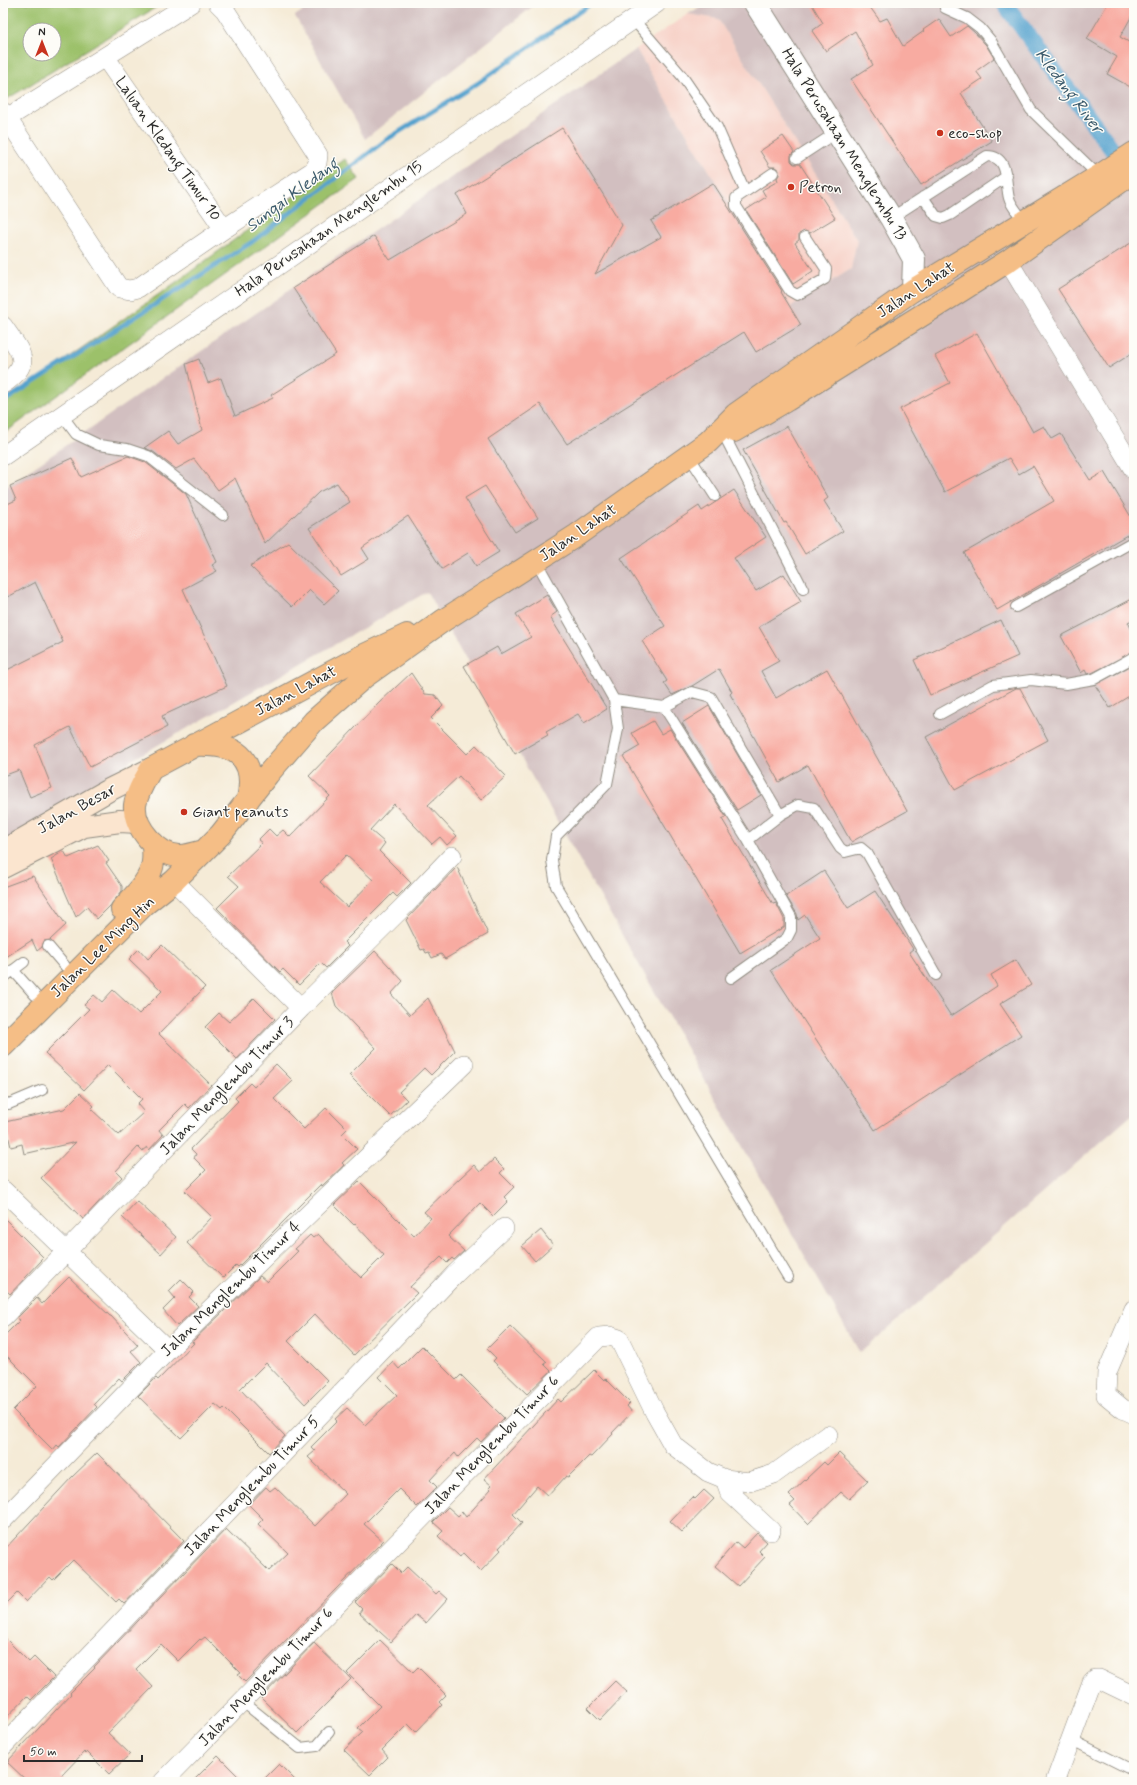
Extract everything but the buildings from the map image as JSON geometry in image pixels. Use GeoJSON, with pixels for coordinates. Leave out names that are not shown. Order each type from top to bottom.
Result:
{"type":"FeatureCollection","features":[{"type":"Feature","properties":{"kind":"main road","name":"Jalan Lahat"},"geometry":{"type":"LineString","coordinates":[[248,800],[268,774],[314,721],[364,677],[444,620],[577,535],[690,456],[787,400],[1008,261],[1116,174],[1134,153]]}},
{"type":"Feature","properties":{"kind":"main road","name":"Jalan Lahat"},"geometry":{"type":"LineString","coordinates":[[716,440],[736,414],[913,290],[1024,222],[1116,174]]}},
{"type":"Feature","properties":{"kind":"main road","name":"Jalan Lahat"},"geometry":{"type":"LineString","coordinates":[[194,746],[358,658],[416,630],[444,620]]}},
{"type":"Feature","properties":{"kind":"main road"},"geometry":{"type":"LineString","coordinates":[[214,744],[232,749],[243,759],[249,768],[252,783],[248,800],[221,834],[204,851],[180,856],[164,852],[153,843],[137,822],[135,806],[140,788],[151,769],[194,746],[214,744]]}},
{"type":"Feature","properties":{"kind":"main road","name":"Jalan Besar"},"geometry":{"type":"LineString","coordinates":[[3,851],[107,791],[151,769]]}},
{"type":"Feature","properties":{"kind":"main road","name":"Jalan Besar"},"geometry":{"type":"LineString","coordinates":[[3,867],[84,826],[120,821],[137,822]]}},
{"type":"Feature","properties":{"kind":"main road","name":"Jalan Lee Ming Hin"},"geometry":{"type":"LineString","coordinates":[[3,1027],[133,898],[147,880],[153,862],[153,843]]}},
{"type":"Feature","properties":{"kind":"main road","name":"Jalan Lee Ming Hin"},"geometry":{"type":"LineString","coordinates":[[3,1046],[145,904],[174,881],[204,851]]}},
{"type":"Feature","properties":{"kind":"street"},"geometry":{"type":"LineString","coordinates":[[191,3],[104,57],[5,115],[119,288],[130,290],[138,288],[224,229]]}},
{"type":"Feature","properties":{"kind":"street","name":"Laluan Kledang Timur 10"},"geometry":{"type":"LineString","coordinates":[[104,57],[224,229],[313,171],[318,163],[318,154],[225,10],[218,3]]}},
{"type":"Feature","properties":{"kind":"street","name":"Hala Perusahaan Menglembu 15"},"geometry":{"type":"LineString","coordinates":[[3,456],[61,414],[657,3]]}},
{"type":"Feature","properties":{"kind":"street","name":"Hala Perusahaan Menglembu 13"},"geometry":{"type":"LineString","coordinates":[[755,3],[891,218],[914,259]]}},
{"type":"Feature","properties":{"kind":"street"},"geometry":{"type":"LineString","coordinates":[[913,290],[914,259],[947,269]]}},
{"type":"Feature","properties":{"kind":"street"},"geometry":{"type":"LineString","coordinates":[[1008,261],[1134,470]]}},
{"type":"Feature","properties":{"kind":"street"},"geometry":{"type":"LineString","coordinates":[[3,326],[18,349],[22,359],[20,368],[13,377],[3,384]]}},
{"type":"Feature","properties":{"kind":"street","name":"Jalan Menglembu Timur 3"},"geometry":{"type":"LineString","coordinates":[[3,1317],[68,1252],[301,1008],[409,901],[452,856]]}},
{"type":"Feature","properties":{"kind":"street"},"geometry":{"type":"LineString","coordinates":[[174,881],[301,1008]]}},
{"type":"Feature","properties":{"kind":"street","name":"Jalan Menglembu Timur 4"},"geometry":{"type":"LineString","coordinates":[[3,1520],[168,1350],[464,1064]]}},
{"type":"Feature","properties":{"kind":"street"},"geometry":{"type":"LineString","coordinates":[[3,1190],[168,1350]]}},
{"type":"Feature","properties":{"kind":"street","name":"Jalan Menglembu Timur 5"},"geometry":{"type":"LineString","coordinates":[[3,1746],[455,1274],[504,1228]]}},
{"type":"Feature","properties":{"kind":"street"},"geometry":{"type":"LineString","coordinates":[[1132,1321],[1107,1372],[1106,1395],[1123,1409],[1134,1414]]}},
{"type":"Feature","properties":{"kind":"street","name":"Jalan Menglembu Timur 6"},"geometry":{"type":"LineString","coordinates":[[163,1782],[599,1337],[610,1336],[619,1339],[655,1413],[673,1444],[708,1472],[725,1479],[749,1482],[774,1474],[828,1435]]}},
{"type":"Feature","properties":{"kind":"street"},"geometry":{"type":"LineString","coordinates":[[725,1479],[730,1493],[771,1531]]}},
{"type":"Feature","properties":{"kind":"street"},"geometry":{"type":"LineString","coordinates":[[1055,1782],[1092,1682],[1095,1679],[1099,1679],[1134,1696]]}},
{"type":"Feature","properties":{"kind":"lane"},"geometry":{"type":"LineString","coordinates":[[945,8],[967,18],[980,28],[991,41],[1031,110],[1116,174]]}},
{"type":"Feature","properties":{"kind":"lane"},"geometry":{"type":"LineString","coordinates":[[633,19],[682,76],[717,127],[745,191]]}},
{"type":"Feature","properties":{"kind":"lane"},"geometry":{"type":"LineString","coordinates":[[797,158],[837,132]]}},
{"type":"Feature","properties":{"kind":"lane"},"geometry":{"type":"LineString","coordinates":[[891,218],[987,156],[992,156],[999,159],[1007,176],[1009,199],[1024,222]]}},
{"type":"Feature","properties":{"kind":"lane"},"geometry":{"type":"LineString","coordinates":[[923,197],[936,216],[943,218],[950,215],[1007,176]]}},
{"type":"Feature","properties":{"kind":"lane"},"geometry":{"type":"LineString","coordinates":[[770,178],[745,191],[736,198],[736,206],[790,290],[797,295],[825,279],[826,269],[805,237]]}},
{"type":"Feature","properties":{"kind":"lane"},"geometry":{"type":"LineString","coordinates":[[61,414],[76,434],[99,445],[127,449],[148,456],[223,515]]}},
{"type":"Feature","properties":{"kind":"lane"},"geometry":{"type":"LineString","coordinates":[[716,440],[803,589]]}},
{"type":"Feature","properties":{"kind":"lane"},"geometry":{"type":"LineString","coordinates":[[690,456],[715,496]]}},
{"type":"Feature","properties":{"kind":"lane"},"geometry":{"type":"LineString","coordinates":[[1016,607],[1134,541]]}},
{"type":"Feature","properties":{"kind":"lane"},"geometry":{"type":"LineString","coordinates":[[536,561],[614,700],[618,729],[607,784],[556,836],[552,860],[556,886],[788,1277]]}},
{"type":"Feature","properties":{"kind":"lane"},"geometry":{"type":"LineString","coordinates":[[940,714],[993,685],[1031,680],[1066,684],[1094,678],[1134,656]]}},
{"type":"Feature","properties":{"kind":"lane"},"geometry":{"type":"LineString","coordinates":[[614,700],[664,707],[692,692],[711,697],[780,815]]}},
{"type":"Feature","properties":{"kind":"lane"},"geometry":{"type":"LineString","coordinates":[[664,707],[748,840],[791,917],[791,930],[787,938],[731,978]]}},
{"type":"Feature","properties":{"kind":"lane"},"geometry":{"type":"LineString","coordinates":[[748,840],[780,815],[798,805],[814,808],[840,848],[845,852],[861,848],[867,853],[936,975]]}},
{"type":"Feature","properties":{"kind":"lane"},"geometry":{"type":"LineString","coordinates":[[48,946],[65,966]]}},
{"type":"Feature","properties":{"kind":"lane"},"geometry":{"type":"LineString","coordinates":[[3,978],[24,962]]}},
{"type":"Feature","properties":{"kind":"lane"},"geometry":{"type":"LineString","coordinates":[[13,970],[35,995]]}},
{"type":"Feature","properties":{"kind":"lane"},"geometry":{"type":"LineString","coordinates":[[3,1102],[9,1104],[42,1090]]}},
{"type":"Feature","properties":{"kind":"lane"},"geometry":{"type":"LineString","coordinates":[[242,1701],[300,1748],[318,1746],[329,1732]]}},
{"type":"Feature","properties":{"kind":"lane"},"geometry":{"type":"LineString","coordinates":[[1070,1739],[1134,1771]]}},
{"type":"Feature","properties":{"kind":"shaded area"},"geometry":{"type":"Polygon","coordinates":[[[314,3],[537,3],[365,139],[295,16],[314,3]]]}},
{"type":"Feature","properties":{"kind":"shaded area"},"geometry":{"type":"Polygon","coordinates":[[[707,3],[1134,3],[1134,1113],[860,1353],[427,592],[130,761],[3,847],[3,489],[636,49],[791,307],[851,269],[857,240],[718,19],[688,14],[707,3]]]}},
{"type":"Feature","properties":{"kind":"shaded area"},"geometry":{"type":"Polygon","coordinates":[[[688,14],[718,19],[857,240],[851,269],[791,307],[636,49],[688,14]]]}},
{"type":"Feature","properties":{"kind":"green space"},"geometry":{"type":"Polygon","coordinates":[[[3,3],[163,3],[7,99],[3,93],[3,3]]]}},
{"type":"Feature","properties":{"kind":"green space"},"geometry":{"type":"Polygon","coordinates":[[[345,159],[359,179],[3,434],[3,403],[175,283],[345,159]]]}},
{"type":"Feature","properties":{"kind":"waterway","name":"Sungai Kledang"},"geometry":{"type":"LineString","coordinates":[[3,402],[252,242],[386,140],[478,83],[592,3]]}},
{"type":"Feature","properties":{"kind":"waterway","name":"Kledang River"},"geometry":{"type":"LineString","coordinates":[[1004,3],[1129,172]]}},
{"type":"Feature","properties":{"kind":"place","name":"eco-shop"},"geometry":{"type":"Point","coordinates":[940,133]}},
{"type":"Feature","properties":{"kind":"place","name":"Petron"},"geometry":{"type":"Point","coordinates":[791,187]}},
{"type":"Feature","properties":{"kind":"place","name":"Giant peanuts"},"geometry":{"type":"Point","coordinates":[184,812]}}]}
